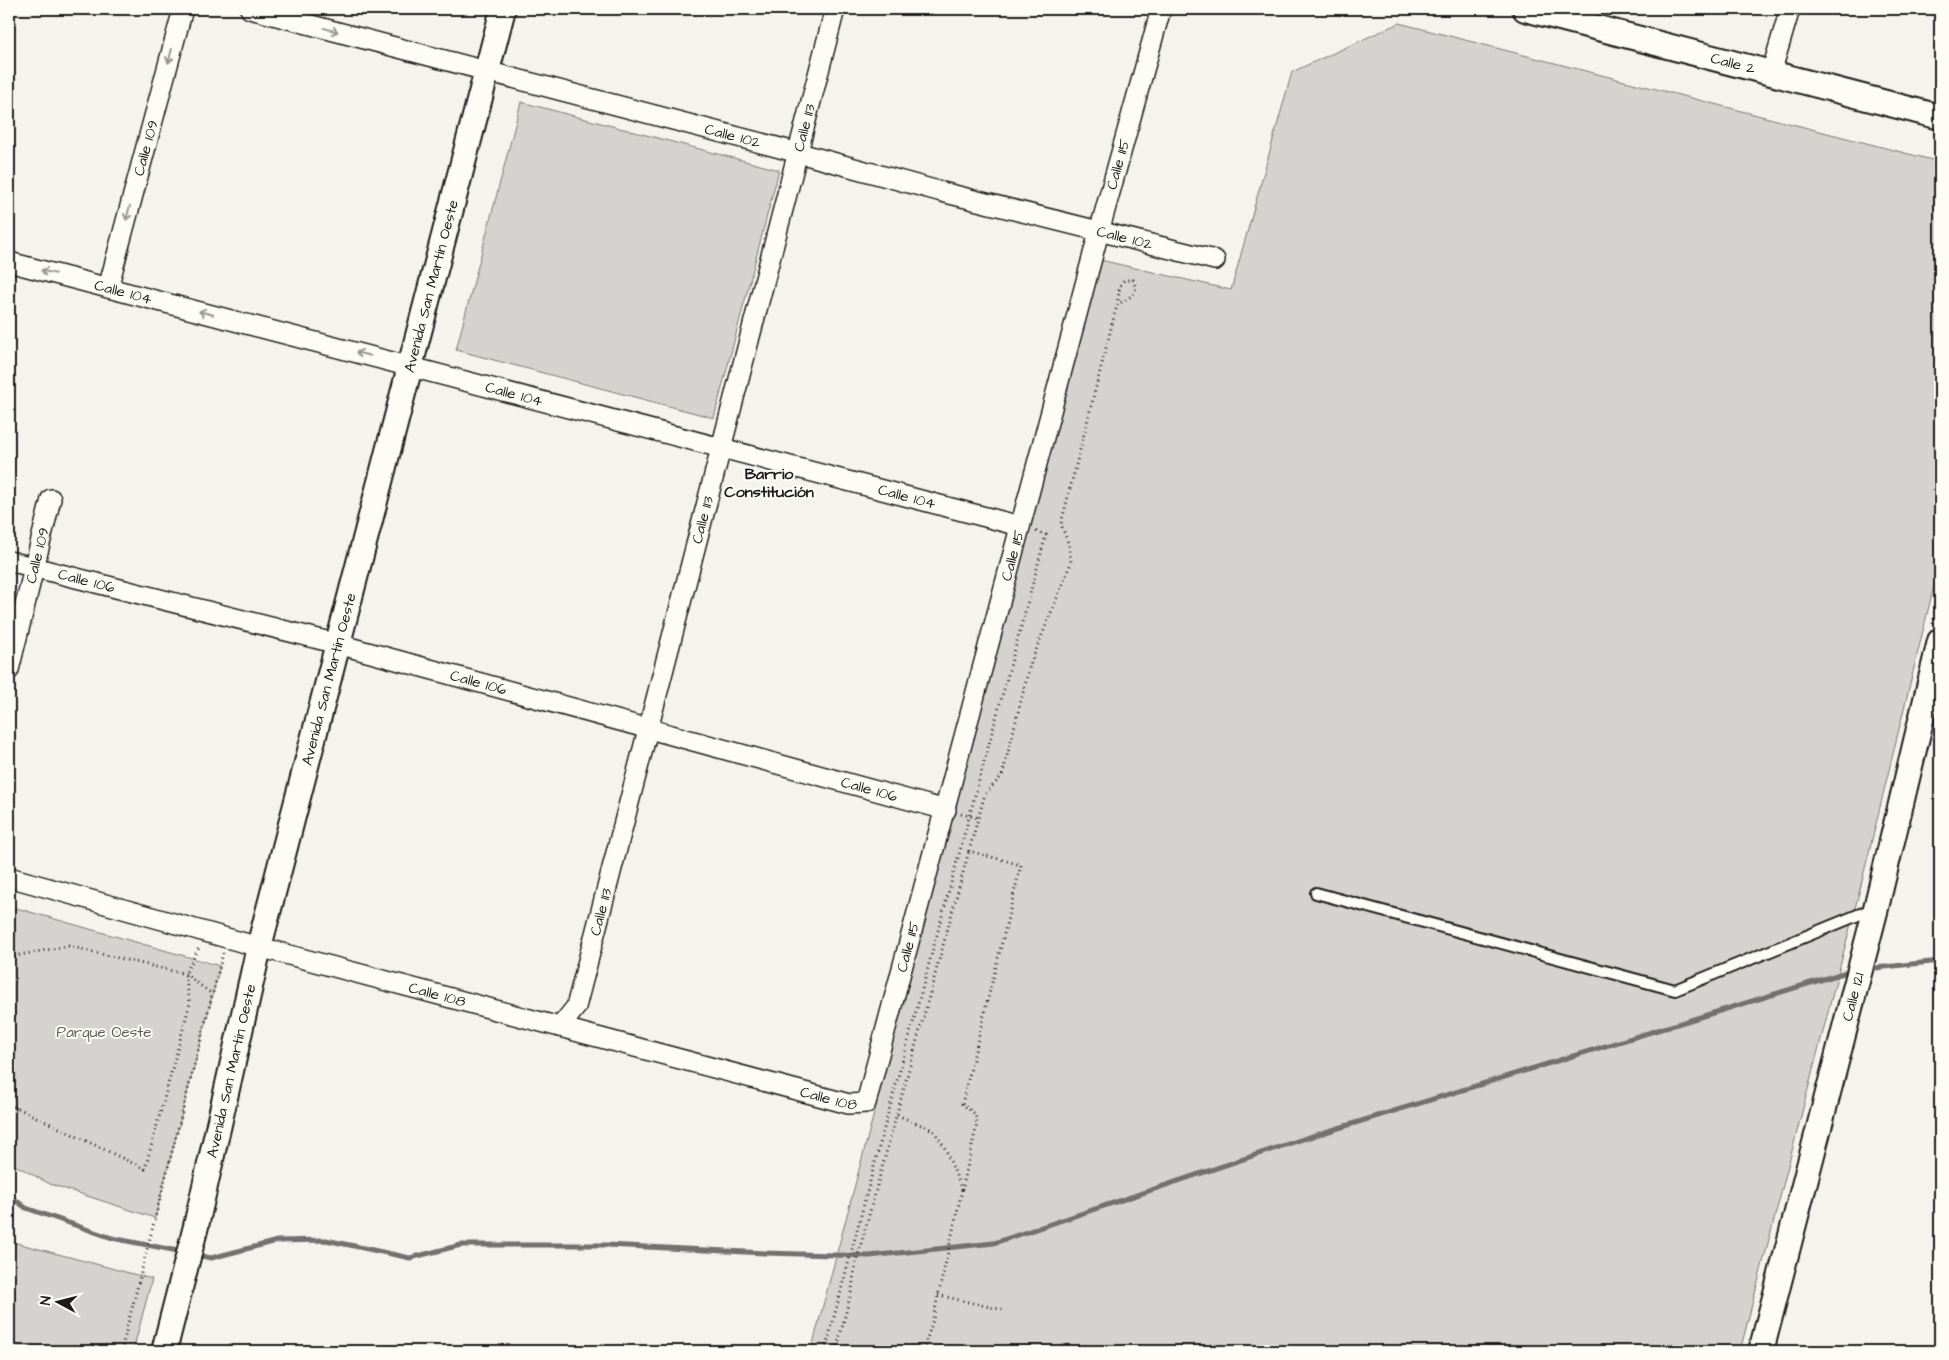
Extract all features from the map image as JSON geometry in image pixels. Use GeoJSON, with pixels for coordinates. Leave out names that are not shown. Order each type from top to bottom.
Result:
{"type":"FeatureCollection","features":[{"type":"Feature","properties":{"kind":"street","name":"Calle 109"},"geometry":{"type":"LineString","coordinates":[[108,288],[182,9]]}},
{"type":"Feature","properties":{"kind":"street","name":"Calle 102"},"geometry":{"type":"LineString","coordinates":[[250,9],[487,70],[942,192],[1215,260]]}},
{"type":"Feature","properties":{"kind":"street","name":"Avenida San Martín Oeste"},"geometry":{"type":"LineString","coordinates":[[164,1351],[196,1226],[259,947],[503,9]]}},
{"type":"Feature","properties":{"kind":"street","name":"Calle 113"},"geometry":{"type":"LineString","coordinates":[[560,1028],[576,1007],[835,9]]}},
{"type":"Feature","properties":{"kind":"street","name":"Calle 115"},"geometry":{"type":"LineString","coordinates":[[866,1103],[946,810],[1098,232],[1161,9]]}},
{"type":"Feature","properties":{"kind":"street","name":"Calle 2"},"geometry":{"type":"LineString","coordinates":[[1525,9],[1940,117]]}},
{"type":"Feature","properties":{"kind":"street"},"geometry":{"type":"LineString","coordinates":[[1771,73],[1790,9]]}},
{"type":"Feature","properties":{"kind":"street","name":"Calle 104"},"geometry":{"type":"LineString","coordinates":[[9,262],[1020,526]]}},
{"type":"Feature","properties":{"kind":"street","name":"Calle 109"},"geometry":{"type":"LineString","coordinates":[[9,670],[51,499]]}},
{"type":"Feature","properties":{"kind":"street","name":"Calle 106"},"geometry":{"type":"LineString","coordinates":[[9,561],[338,644],[946,810]]}},
{"type":"Feature","properties":{"kind":"street","name":"Calle 121"},"geometry":{"type":"LineString","coordinates":[[1761,1351],[1876,908],[1940,641]]}},
{"type":"Feature","properties":{"kind":"street","name":"Calle 108"},"geometry":{"type":"LineString","coordinates":[[9,877],[560,1028],[849,1104],[866,1103]]}},
{"type":"Feature","properties":{"kind":"lane"},"geometry":{"type":"LineString","coordinates":[[1316,893],[1675,990],[1876,908]]}},
{"type":"Feature","properties":{"kind":"path"},"geometry":{"type":"LineString","coordinates":[[836,1351],[852,1289],[860,1247],[985,794],[1002,776],[1030,665],[1071,563],[1069,545],[1061,524],[1117,306],[1120,286],[1124,280],[1133,280],[1136,288],[1133,295],[1117,306]]}},
{"type":"Feature","properties":{"kind":"path"},"geometry":{"type":"LineString","coordinates":[[826,1351],[1046,535],[1020,526]]}},
{"type":"Feature","properties":{"kind":"path"},"geometry":{"type":"LineString","coordinates":[[923,1351],[963,1191],[977,1124],[975,1114],[962,1104],[1021,865],[969,851]]}},
{"type":"Feature","properties":{"kind":"path"},"geometry":{"type":"LineString","coordinates":[[9,1104],[145,1169],[190,1002],[185,974],[207,932]]}},
{"type":"Feature","properties":{"kind":"path"},"geometry":{"type":"LineString","coordinates":[[121,1351],[227,938]]}},
{"type":"Feature","properties":{"kind":"path"},"geometry":{"type":"LineString","coordinates":[[9,957],[68,946],[185,974],[212,994]]}},
{"type":"Feature","properties":{"kind":"path"},"geometry":{"type":"LineString","coordinates":[[897,1115],[933,1130],[944,1146],[963,1191]]}},
{"type":"Feature","properties":{"kind":"path"},"geometry":{"type":"LineString","coordinates":[[938,1295],[1003,1310]]}},
{"type":"Feature","properties":{"kind":"green space"},"geometry":{"type":"Polygon","coordinates":[[[1399,23],[1940,162],[1940,561],[1860,889],[1740,1351],[811,1351],[1100,260],[1231,290],[1292,72],[1399,23]]]}},
{"type":"Feature","properties":{"kind":"green space"},"geometry":{"type":"Polygon","coordinates":[[[521,102],[779,170],[714,418],[456,350],[521,102]]]}},
{"type":"Feature","properties":{"kind":"green space","name":"Parque Oeste"},"geometry":{"type":"Polygon","coordinates":[[[9,906],[220,966],[155,1218],[50,1184],[9,1162],[9,906]]]}},
{"type":"Feature","properties":{"kind":"green space"},"geometry":{"type":"Polygon","coordinates":[[[9,1241],[152,1279],[133,1351],[9,1351],[9,1241]]]}},
{"type":"Feature","properties":{"kind":"waterway"},"geometry":{"type":"LineString","coordinates":[[1866,969],[1940,961]]}},
{"type":"Feature","properties":{"kind":"waterway"},"geometry":{"type":"LineString","coordinates":[[196,1255],[211,1258],[277,1241],[326,1240],[410,1258],[461,1245],[607,1245],[869,1256],[994,1243],[1303,1139],[1853,970]]}},
{"type":"Feature","properties":{"kind":"waterway"},"geometry":{"type":"LineString","coordinates":[[9,1195],[26,1208],[112,1238],[183,1252]]}},
{"type":"Feature","properties":{"kind":"district","name":"Barrio Constitución"},"geometry":{"type":"Point","coordinates":[769,482]}}]}
